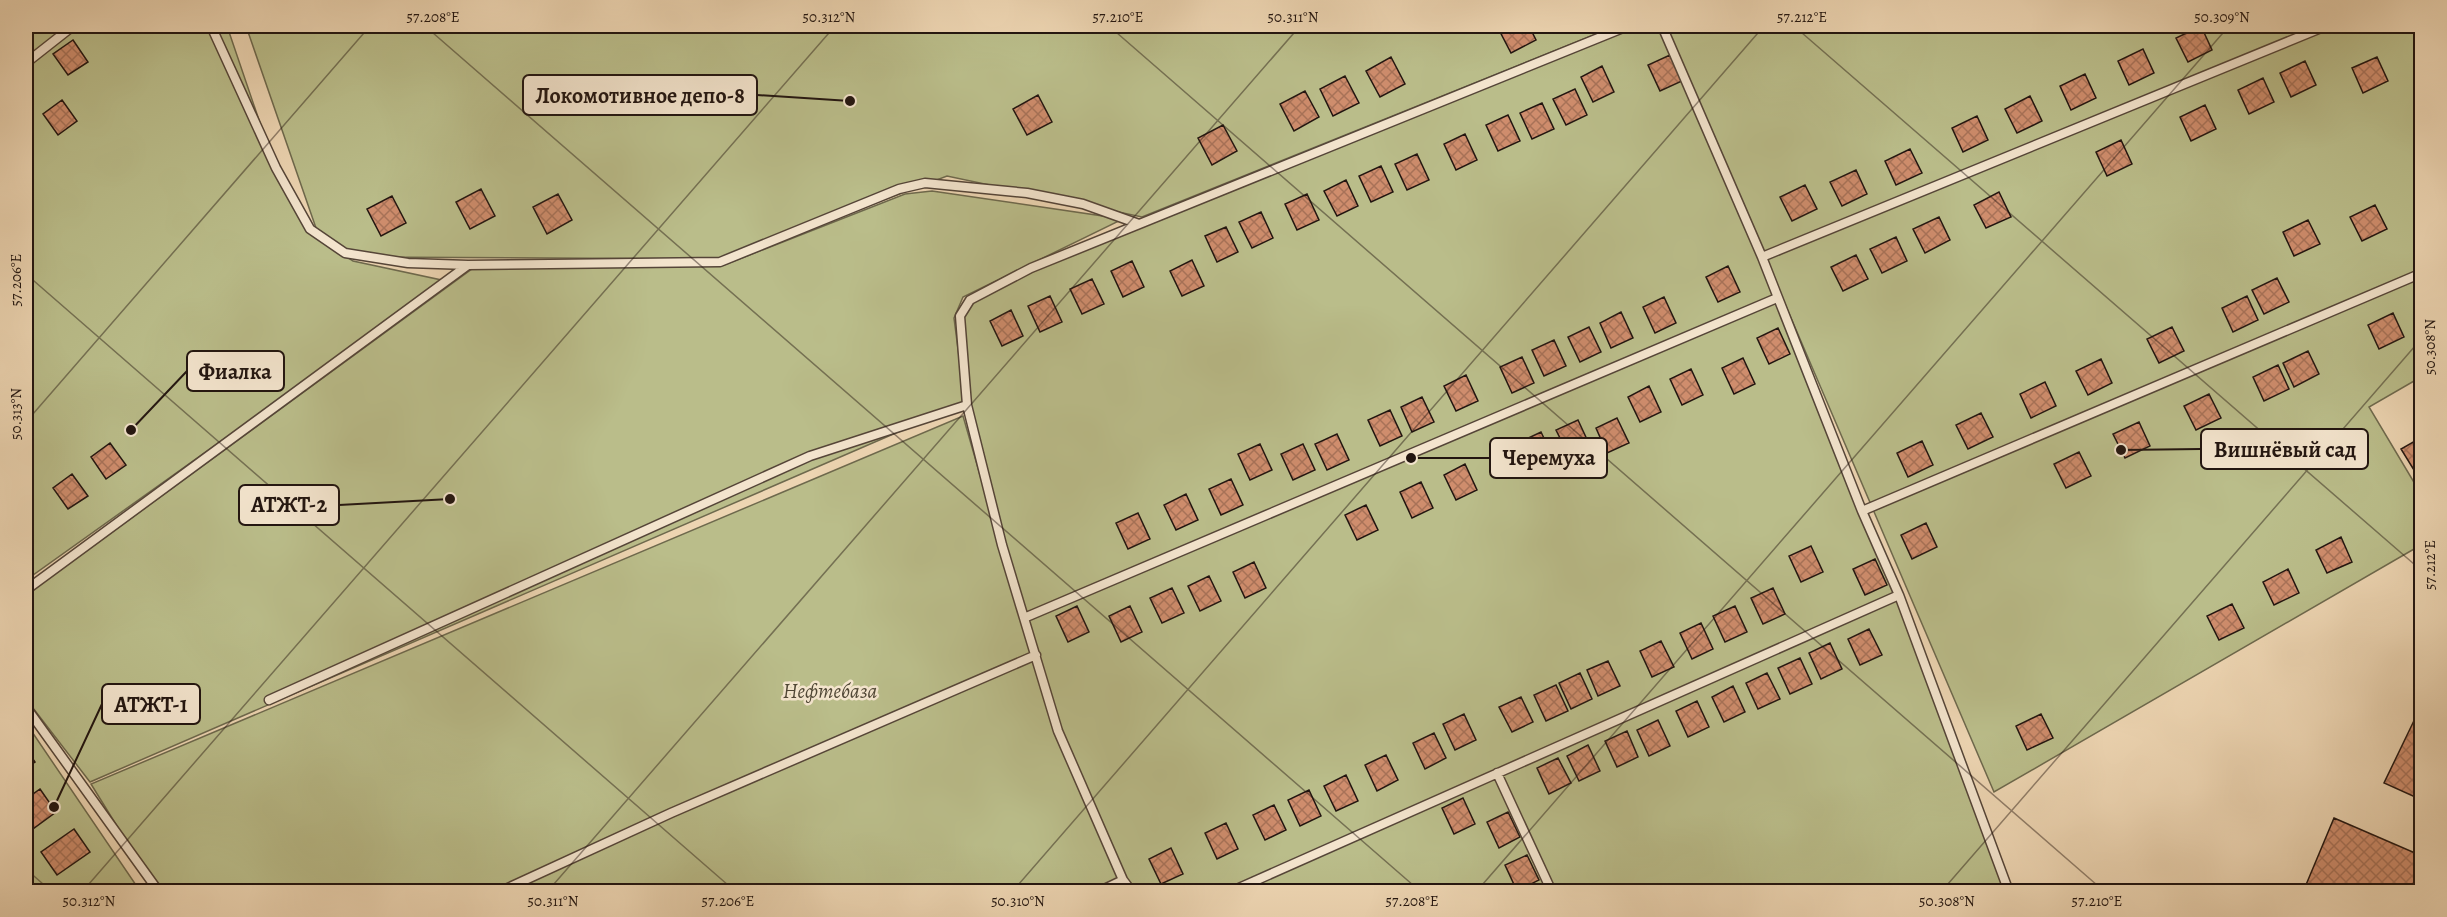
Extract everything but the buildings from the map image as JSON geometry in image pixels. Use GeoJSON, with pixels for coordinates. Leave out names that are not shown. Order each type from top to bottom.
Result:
{"type":"FeatureCollection","features":[{"type":"Feature","properties":{"kind":"lane"},"geometry":{"type":"LineString","coordinates":[[26,63],[73,26]]}},
{"type":"Feature","properties":{"kind":"lane"},"geometry":{"type":"LineString","coordinates":[[211,26],[276,168],[310,229],[345,253],[408,263],[468,265],[720,262],[899,189],[925,183],[1039,195],[1083,204],[1139,224]]}},
{"type":"Feature","properties":{"kind":"lane"},"geometry":{"type":"LineString","coordinates":[[1131,891],[1124,880],[1058,731],[1002,545],[967,405],[960,316],[970,300],[1031,268],[1628,26]]}},
{"type":"Feature","properties":{"kind":"lane"},"geometry":{"type":"LineString","coordinates":[[1662,26],[1762,257],[1862,511],[1899,595],[2009,891]]}},
{"type":"Feature","properties":{"kind":"lane"},"geometry":{"type":"LineString","coordinates":[[1762,257],[2326,26]]}},
{"type":"Feature","properties":{"kind":"lane"},"geometry":{"type":"LineString","coordinates":[[26,590],[468,265]]}},
{"type":"Feature","properties":{"kind":"lane"},"geometry":{"type":"LineString","coordinates":[[1862,511],[2421,273]]}},
{"type":"Feature","properties":{"kind":"lane"},"geometry":{"type":"LineString","coordinates":[[1024,618],[1777,298]]}},
{"type":"Feature","properties":{"kind":"lane"},"geometry":{"type":"LineString","coordinates":[[269,700],[810,456],[967,405]]}},
{"type":"Feature","properties":{"kind":"lane"},"geometry":{"type":"LineString","coordinates":[[1230,891],[1899,595]]}},
{"type":"Feature","properties":{"kind":"lane"},"geometry":{"type":"LineString","coordinates":[[500,891],[670,813],[1036,655]]}},
{"type":"Feature","properties":{"kind":"lane"},"geometry":{"type":"LineString","coordinates":[[26,707],[159,891]]}},
{"type":"Feature","properties":{"kind":"lane"},"geometry":{"type":"LineString","coordinates":[[1497,773],[1552,891]]}},
{"type":"Feature","properties":{"kind":"lane"},"geometry":{"type":"LineString","coordinates":[[1098,891],[1124,880]]}},
{"type":"Feature","properties":{"kind":"green space"},"geometry":{"type":"Polygon","coordinates":[[[26,26],[227,26],[276,170],[308,231],[353,261],[446,281],[26,580],[26,26]]]}},
{"type":"Feature","properties":{"kind":"green space"},"geometry":{"type":"Polygon","coordinates":[[[246,26],[1616,26],[1142,217],[947,176],[727,259],[357,257],[316,228],[246,26]]]}},
{"type":"Feature","properties":{"kind":"green space"},"geometry":{"type":"Polygon","coordinates":[[[1628,26],[1662,26],[1899,595],[2008,891],[1132,891],[1058,731],[1024,618],[967,405],[960,316],[970,300],[1139,224],[1628,26]]]}},
{"type":"Feature","properties":{"kind":"green space"},"geometry":{"type":"Polygon","coordinates":[[[1666,26],[2421,26],[2421,377],[2369,407],[2421,494],[2421,545],[1994,792],[1666,26]]]}},
{"type":"Feature","properties":{"kind":"green space"},"geometry":{"type":"Polygon","coordinates":[[[932,191],[1123,219],[963,297],[954,318],[965,403],[90,782],[26,699],[26,595],[472,269],[724,265],[905,194],[932,191]]]}},
{"type":"Feature","properties":{"kind":"green space","name":"Нефтебаза"},"geometry":{"type":"Polygon","coordinates":[[[963,416],[1054,732],[1118,878],[1088,892],[157,891],[91,784],[963,416]]]}},
{"type":"Feature","properties":{"kind":"green space"},"geometry":{"type":"Polygon","coordinates":[[[26,723],[140,891],[26,891],[26,723]]]}},
{"type":"Feature","properties":{"kind":"place","name":"Локомотивное депо-8"},"geometry":{"type":"Point","coordinates":[850,101]}},
{"type":"Feature","properties":{"kind":"place","name":"Фиалка"},"geometry":{"type":"Point","coordinates":[131,430]}},
{"type":"Feature","properties":{"kind":"place","name":"Вишнёвый сад"},"geometry":{"type":"Point","coordinates":[2121,450]}},
{"type":"Feature","properties":{"kind":"place","name":"Черемуха"},"geometry":{"type":"Point","coordinates":[1411,458]}},
{"type":"Feature","properties":{"kind":"place","name":"АТЖТ-2"},"geometry":{"type":"Point","coordinates":[450,499]}},
{"type":"Feature","properties":{"kind":"place","name":"АТЖТ-1"},"geometry":{"type":"Point","coordinates":[54,807]}}]}
